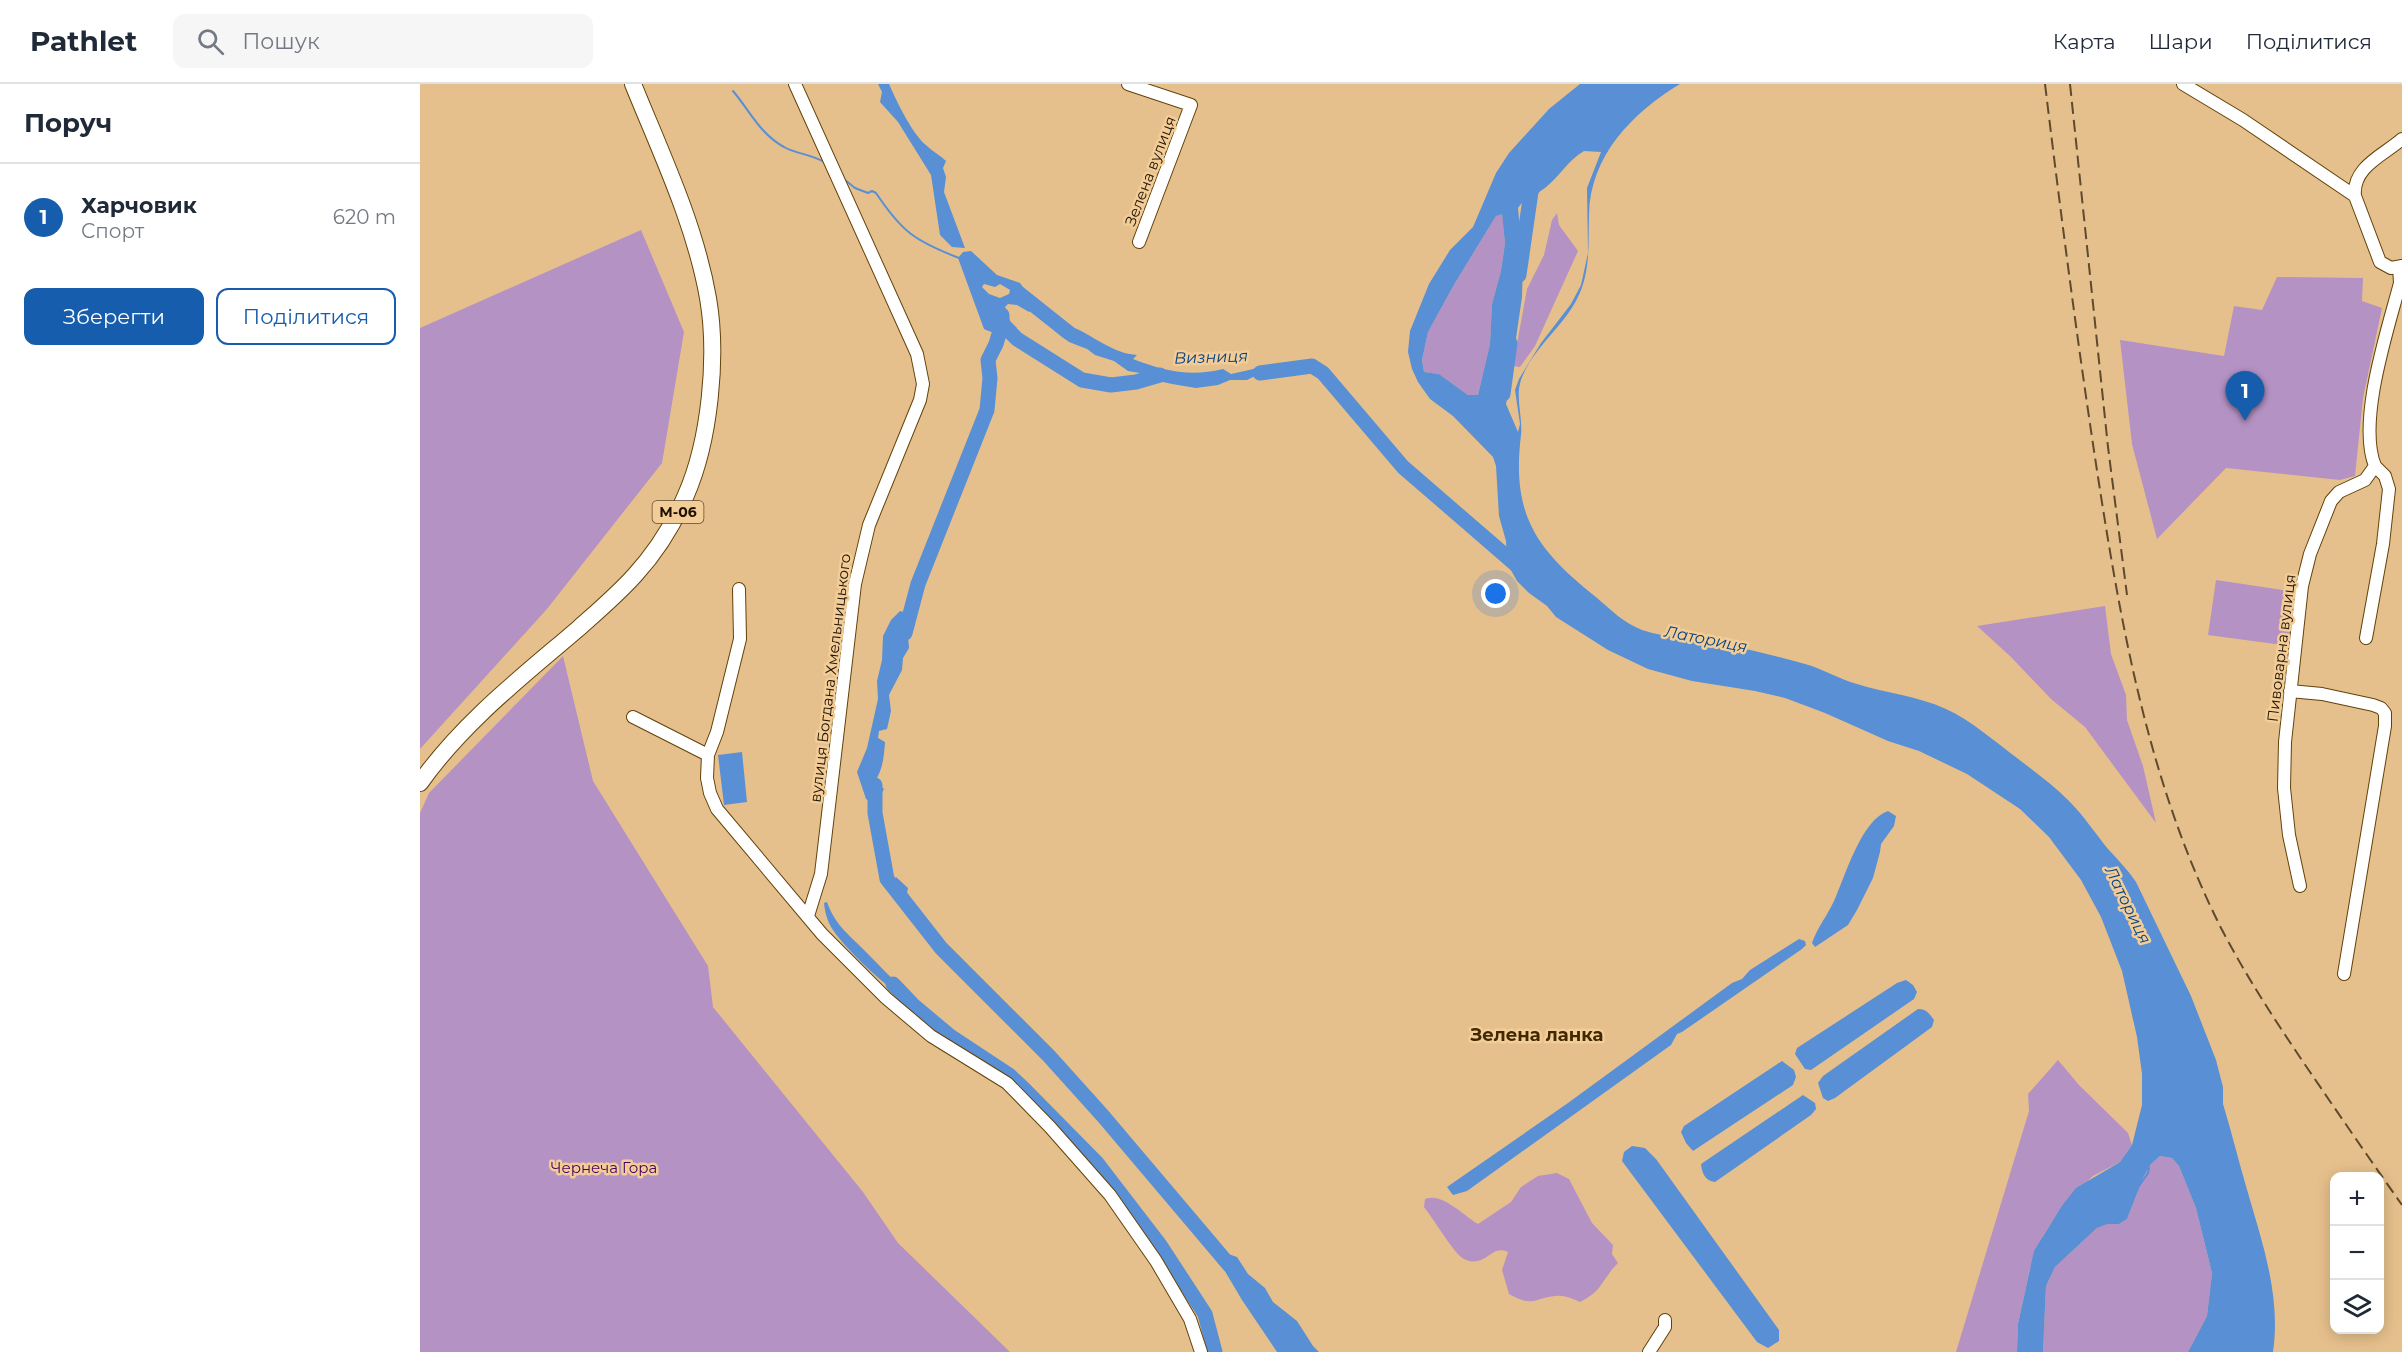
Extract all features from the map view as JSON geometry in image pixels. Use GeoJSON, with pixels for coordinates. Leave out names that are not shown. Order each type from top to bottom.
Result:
{"type":"FeatureCollection","features":[{"type":"Feature","properties":{"kind":"highway","name":"М-06"},"geometry":{"type":"LineString","coordinates":[[420,783],[448,747],[480,714],[636,575],[671,525],[688,492],[706,416],[710,383],[711,326],[708,298],[697,251],[633,84]]}},
{"type":"Feature","properties":{"kind":"street","name":"вулиця Богдана Хмельницького"},"geometry":{"type":"LineString","coordinates":[[795,84],[917,354],[923,384],[920,400],[872,515],[863,545],[855,584],[821,874],[808,916]]}},
{"type":"Feature","properties":{"kind":"street","name":"Зелена вулиця"},"geometry":{"type":"LineString","coordinates":[[1128,84],[1161,93],[1191,105],[1139,242]]}},
{"type":"Feature","properties":{"kind":"street"},"geometry":{"type":"LineString","coordinates":[[2182,84],[2243,120],[2355,196]]}},
{"type":"Feature","properties":{"kind":"street"},"geometry":{"type":"LineString","coordinates":[[2366,638],[2389,489],[2385,476],[2375,466],[2371,455],[2371,415],[2376,378],[2400,283],[2401,267],[2391,268],[2380,262],[2354,188],[2357,176],[2366,166],[2402,138]]}},
{"type":"Feature","properties":{"kind":"street","name":"Пивоварна вулиця"},"geometry":{"type":"LineString","coordinates":[[2300,886],[2289,835],[2284,789],[2285,742],[2302,586],[2310,554],[2331,501],[2339,492],[2365,480],[2375,466]]}},
{"type":"Feature","properties":{"kind":"street"},"geometry":{"type":"LineString","coordinates":[[739,589],[740,639],[717,732],[708,754],[707,778],[717,809],[822,934],[906,1016],[931,1036],[1007,1083],[1050,1127],[1110,1195],[1156,1261],[1190,1318],[1201,1352]]}},
{"type":"Feature","properties":{"kind":"street"},"geometry":{"type":"LineString","coordinates":[[2290,691],[2322,694],[2373,705],[2385,713],[2385,726],[2344,974]]}},
{"type":"Feature","properties":{"kind":"street"},"geometry":{"type":"LineString","coordinates":[[633,717],[708,754]]}},
{"type":"Feature","properties":{"kind":"street"},"geometry":{"type":"LineString","coordinates":[[1649,1352],[1665,1327],[1665,1320]]}},
{"type":"Feature","properties":{"kind":"green space"},"geometry":{"type":"Polygon","coordinates":[[[1502,213],[1505,243],[1501,271],[1492,304],[1490,344],[1478,395],[1468,395],[1439,374],[1424,372],[1422,360],[1428,332],[1496,216],[1502,213]]]}},
{"type":"Feature","properties":{"kind":"green space"},"geometry":{"type":"Polygon","coordinates":[[[1557,213],[1559,225],[1578,251],[1535,346],[1520,367],[1513,366],[1527,289],[1544,255],[1552,220],[1557,213]]]}},
{"type":"Feature","properties":{"kind":"green space"},"geometry":{"type":"Polygon","coordinates":[[[641,230],[684,332],[662,463],[547,609],[420,749],[420,328],[641,230]]]}},
{"type":"Feature","properties":{"kind":"green space"},"geometry":{"type":"Polygon","coordinates":[[[2277,277],[2363,278],[2362,301],[2382,308],[2363,398],[2355,476],[2340,480],[2226,468],[2157,539],[2132,444],[2120,340],[2224,356],[2234,306],[2262,310],[2277,277]]]}},
{"type":"Feature","properties":{"kind":"green space"},"geometry":{"type":"Polygon","coordinates":[[[2216,580],[2297,592],[2289,646],[2208,635],[2216,580]]]}},
{"type":"Feature","properties":{"kind":"green space"},"geometry":{"type":"Polygon","coordinates":[[[2105,606],[2111,654],[2126,695],[2127,720],[2143,766],[2156,823],[2085,727],[2051,699],[2011,657],[1977,626],[2105,606]]]}},
{"type":"Feature","properties":{"kind":"green space","name":"Чернеча Гора"},"geometry":{"type":"Polygon","coordinates":[[[563,656],[593,781],[708,966],[713,1007],[863,1192],[898,1243],[1010,1352],[420,1352],[420,813],[429,793],[563,656]]]}},
{"type":"Feature","properties":{"kind":"green space"},"geometry":{"type":"Polygon","coordinates":[[[2058,1060],[2079,1085],[2128,1133],[2132,1145],[2120,1162],[2093,1176],[2061,1207],[2043,1236],[2030,1269],[2018,1324],[2017,1352],[1956,1352],[2029,1111],[2028,1094],[2058,1060]]]}},
{"type":"Feature","properties":{"kind":"green space"},"geometry":{"type":"Polygon","coordinates":[[[2160,1156],[2172,1158],[2179,1166],[2196,1208],[2212,1273],[2207,1316],[2188,1352],[2043,1352],[2046,1286],[2055,1267],[2097,1228],[2108,1224],[2119,1224],[2127,1219],[2144,1176],[2151,1164],[2160,1156]]]}},
{"type":"Feature","properties":{"kind":"green space"},"geometry":{"type":"Polygon","coordinates":[[[1557,1173],[1569,1179],[1592,1223],[1613,1245],[1612,1254],[1618,1263],[1598,1289],[1580,1302],[1559,1296],[1529,1301],[1509,1294],[1502,1270],[1508,1252],[1497,1251],[1477,1261],[1463,1259],[1457,1254],[1424,1207],[1425,1199],[1445,1201],[1478,1224],[1511,1202],[1521,1187],[1538,1176],[1557,1173]]]}},
{"type":"Feature","properties":{"kind":"water"},"geometry":{"type":"Polygon","coordinates":[[[878,84],[889,84],[905,117],[921,141],[946,161],[943,168],[946,177],[944,192],[965,248],[952,247],[940,235],[931,175],[898,122],[880,102],[882,92],[878,84]]]}},
{"type":"Feature","properties":{"kind":"water"},"geometry":{"type":"Polygon","coordinates":[[[1580,84],[1680,84],[1646,108],[1630,123],[1606,155],[1591,194],[1588,258],[1585,279],[1571,310],[1532,358],[1521,380],[1519,387],[1521,428],[1520,488],[1525,510],[1533,529],[1558,564],[1613,612],[1635,627],[1663,635],[1716,643],[1776,656],[1812,666],[1857,684],[1935,705],[1965,719],[1983,732],[2063,795],[2085,819],[2136,882],[2191,996],[2216,1060],[2223,1087],[2223,1104],[2273,1291],[2275,1332],[2273,1352],[2188,1352],[2207,1316],[2212,1273],[2196,1208],[2179,1166],[2172,1158],[2160,1156],[2151,1164],[2144,1176],[2127,1219],[2119,1224],[2108,1224],[2097,1228],[2055,1267],[2046,1286],[2043,1352],[2017,1352],[2018,1324],[2034,1251],[2061,1207],[2076,1188],[2120,1162],[2132,1145],[2142,1105],[2142,1074],[2137,1037],[2122,971],[2101,917],[2081,880],[2049,837],[2020,809],[1967,774],[1919,751],[1888,741],[1785,698],[1692,681],[1648,669],[1608,650],[1556,617],[1547,606],[1517,581],[1507,563],[1506,541],[1499,516],[1496,466],[1493,457],[1453,416],[1430,399],[1418,382],[1408,352],[1410,331],[1429,284],[1450,250],[1473,227],[1496,173],[1509,153],[1549,109],[1580,84]],[[1584,151],[1545,188],[1527,199],[1518,208],[1523,263],[1522,297],[1514,352],[1504,368],[1509,389],[1506,404],[1518,432],[1520,424],[1515,390],[1519,379],[1541,343],[1571,304],[1581,285],[1588,253],[1587,188],[1601,152],[1584,151]],[[1502,214],[1496,216],[1428,332],[1422,360],[1424,372],[1439,374],[1468,395],[1478,395],[1490,344],[1492,304],[1501,271],[1505,243],[1502,214]]]}},
{"type":"Feature","properties":{"kind":"water"},"geometry":{"type":"Polygon","coordinates":[[[971,251],[997,275],[1020,283],[1039,301],[1029,312],[1017,305],[1008,304],[1005,307],[1010,321],[1017,328],[1011,338],[984,329],[958,258],[963,252],[971,251]],[[984,284],[982,287],[989,294],[1000,298],[1009,294],[1010,290],[1000,284],[995,287],[984,284]]]}},
{"type":"Feature","properties":{"kind":"water"},"geometry":{"type":"Polygon","coordinates":[[[1054,322],[1075,328],[1115,349],[1137,355],[1133,359],[1166,370],[1188,373],[1223,369],[1231,374],[1267,366],[1285,373],[1268,378],[1255,376],[1247,380],[1230,380],[1218,385],[1196,388],[1172,384],[1154,380],[1146,374],[1128,371],[1114,361],[1095,355],[1069,342],[1055,331],[1054,322]]]}},
{"type":"Feature","properties":{"kind":"water"},"geometry":{"type":"Polygon","coordinates":[[[900,611],[910,614],[915,625],[908,636],[909,648],[903,658],[902,670],[889,695],[891,711],[887,729],[879,731],[878,738],[885,742],[885,747],[884,757],[875,781],[884,789],[875,804],[866,799],[857,772],[867,748],[878,699],[877,681],[882,660],[883,636],[891,620],[900,611]]]}},
{"type":"Feature","properties":{"kind":"water"},"geometry":{"type":"Polygon","coordinates":[[[742,752],[747,802],[724,805],[718,755],[742,752]]]}},
{"type":"Feature","properties":{"kind":"water"},"geometry":{"type":"Polygon","coordinates":[[[1888,811],[1896,816],[1894,826],[1881,844],[1873,878],[1857,910],[1848,925],[1815,947],[1812,943],[1814,938],[1834,901],[1855,850],[1870,825],[1878,816],[1888,811]]]}},
{"type":"Feature","properties":{"kind":"water"},"geometry":{"type":"Polygon","coordinates":[[[896,877],[908,888],[907,893],[894,895],[892,891],[896,877]]]}},
{"type":"Feature","properties":{"kind":"water"},"geometry":{"type":"Polygon","coordinates":[[[827,902],[844,930],[908,992],[906,998],[856,957],[839,937],[831,927],[827,916],[824,903],[827,902]]]}},
{"type":"Feature","properties":{"kind":"water"},"geometry":{"type":"Polygon","coordinates":[[[1799,939],[1805,941],[1806,945],[1802,949],[1677,1034],[1671,1045],[1467,1191],[1453,1195],[1447,1187],[1568,1103],[1732,983],[1742,979],[1750,970],[1799,939]]]}},
{"type":"Feature","properties":{"kind":"water"},"geometry":{"type":"Polygon","coordinates":[[[1906,980],[1917,992],[1914,999],[1811,1070],[1805,1069],[1795,1054],[1797,1048],[1897,983],[1906,980]]]}},
{"type":"Feature","properties":{"kind":"water"},"geometry":{"type":"Polygon","coordinates":[[[913,1005],[922,1007],[960,1043],[942,1035],[912,1009],[913,1005]]]}},
{"type":"Feature","properties":{"kind":"water"},"geometry":{"type":"Polygon","coordinates":[[[1918,1009],[1931,1015],[1934,1020],[1932,1027],[1835,1098],[1828,1101],[1823,1098],[1818,1083],[1823,1076],[1918,1009]]]}},
{"type":"Feature","properties":{"kind":"water"},"geometry":{"type":"Polygon","coordinates":[[[1782,1061],[1794,1070],[1796,1077],[1793,1085],[1693,1151],[1681,1132],[1684,1126],[1782,1061]]]}},
{"type":"Feature","properties":{"kind":"water"},"geometry":{"type":"Polygon","coordinates":[[[1803,1095],[1815,1103],[1816,1109],[1811,1115],[1715,1182],[1706,1178],[1701,1164],[1803,1095]]]}},
{"type":"Feature","properties":{"kind":"water"},"geometry":{"type":"Polygon","coordinates":[[[1632,1146],[1645,1148],[1656,1159],[1779,1330],[1779,1341],[1768,1348],[1757,1342],[1622,1161],[1624,1152],[1632,1146]]]}},
{"type":"Feature","properties":{"kind":"water"},"geometry":{"type":"Polygon","coordinates":[[[1217,1250],[1237,1257],[1248,1274],[1265,1288],[1273,1302],[1297,1321],[1319,1352],[1277,1352],[1226,1273],[1217,1250]]]}},
{"type":"Feature","properties":{"kind":"waterway"},"geometry":{"type":"LineString","coordinates":[[733,91],[768,136],[789,149],[824,162]]}},
{"type":"Feature","properties":{"kind":"waterway","name":"Латориця"},"geometry":{"type":"LineString","coordinates":[[1519,275],[1531,192],[1538,178]]}},
{"type":"Feature","properties":{"kind":"waterway"},"geometry":{"type":"LineString","coordinates":[[845,180],[855,188],[868,193],[872,191],[876,193],[894,217],[911,234],[959,258]]}},
{"type":"Feature","properties":{"kind":"waterway","name":"Визниця"},"geometry":{"type":"LineString","coordinates":[[1020,294],[1069,333]]}},
{"type":"Feature","properties":{"kind":"waterway"},"geometry":{"type":"LineString","coordinates":[[905,633],[918,584],[987,410],[990,378],[988,360],[996,344],[1002,324],[1002,315]]}},
{"type":"Feature","properties":{"kind":"waterway"},"geometry":{"type":"LineString","coordinates":[[1002,324],[1017,339],[1082,380],[1111,385],[1136,382],[1160,375]]}},
{"type":"Feature","properties":{"kind":"waterway","name":"Латориця"},"geometry":{"type":"LineString","coordinates":[[1503,394],[1510,343]]}},
{"type":"Feature","properties":{"kind":"waterway","name":"Визниця"},"geometry":{"type":"LineString","coordinates":[[1260,373],[1312,366],[1323,373],[1403,467],[1521,569]]}},
{"type":"Feature","properties":{"kind":"waterway"},"geometry":{"type":"LineString","coordinates":[[875,785],[875,813],[887,879],[941,948],[1049,1056],[1230,1266]]}},
{"type":"Feature","properties":{"kind":"waterway"},"geometry":{"type":"LineString","coordinates":[[893,984],[913,1005],[950,1036],[1009,1075],[1097,1163],[1160,1245],[1205,1314],[1215,1352]]}},
{"type":"Feature","properties":{"kind":"waterway","name":"Латориця"},"geometry":{"type":"LineString","coordinates":[[2139,1186],[2149,1168]]}},
{"type":"Feature","properties":{"kind":"railway"},"geometry":{"type":"LineString","coordinates":[[2045,84],[2077,330],[2107,535],[2129,651],[2157,764],[2196,874],[2231,947],[2286,1037],[2402,1205]]}},
{"type":"Feature","properties":{"kind":"railway"},"geometry":{"type":"LineString","coordinates":[[2070,84],[2108,447],[2127,595]]}},
{"type":"Feature","properties":{"kind":"place","name":"Харчовик"},"geometry":{"type":"Point","coordinates":[2245,421]}},
{"type":"Feature","properties":{"kind":"district","name":"Зелена ланка"},"geometry":{"type":"Point","coordinates":[1537,1035]}}]}
